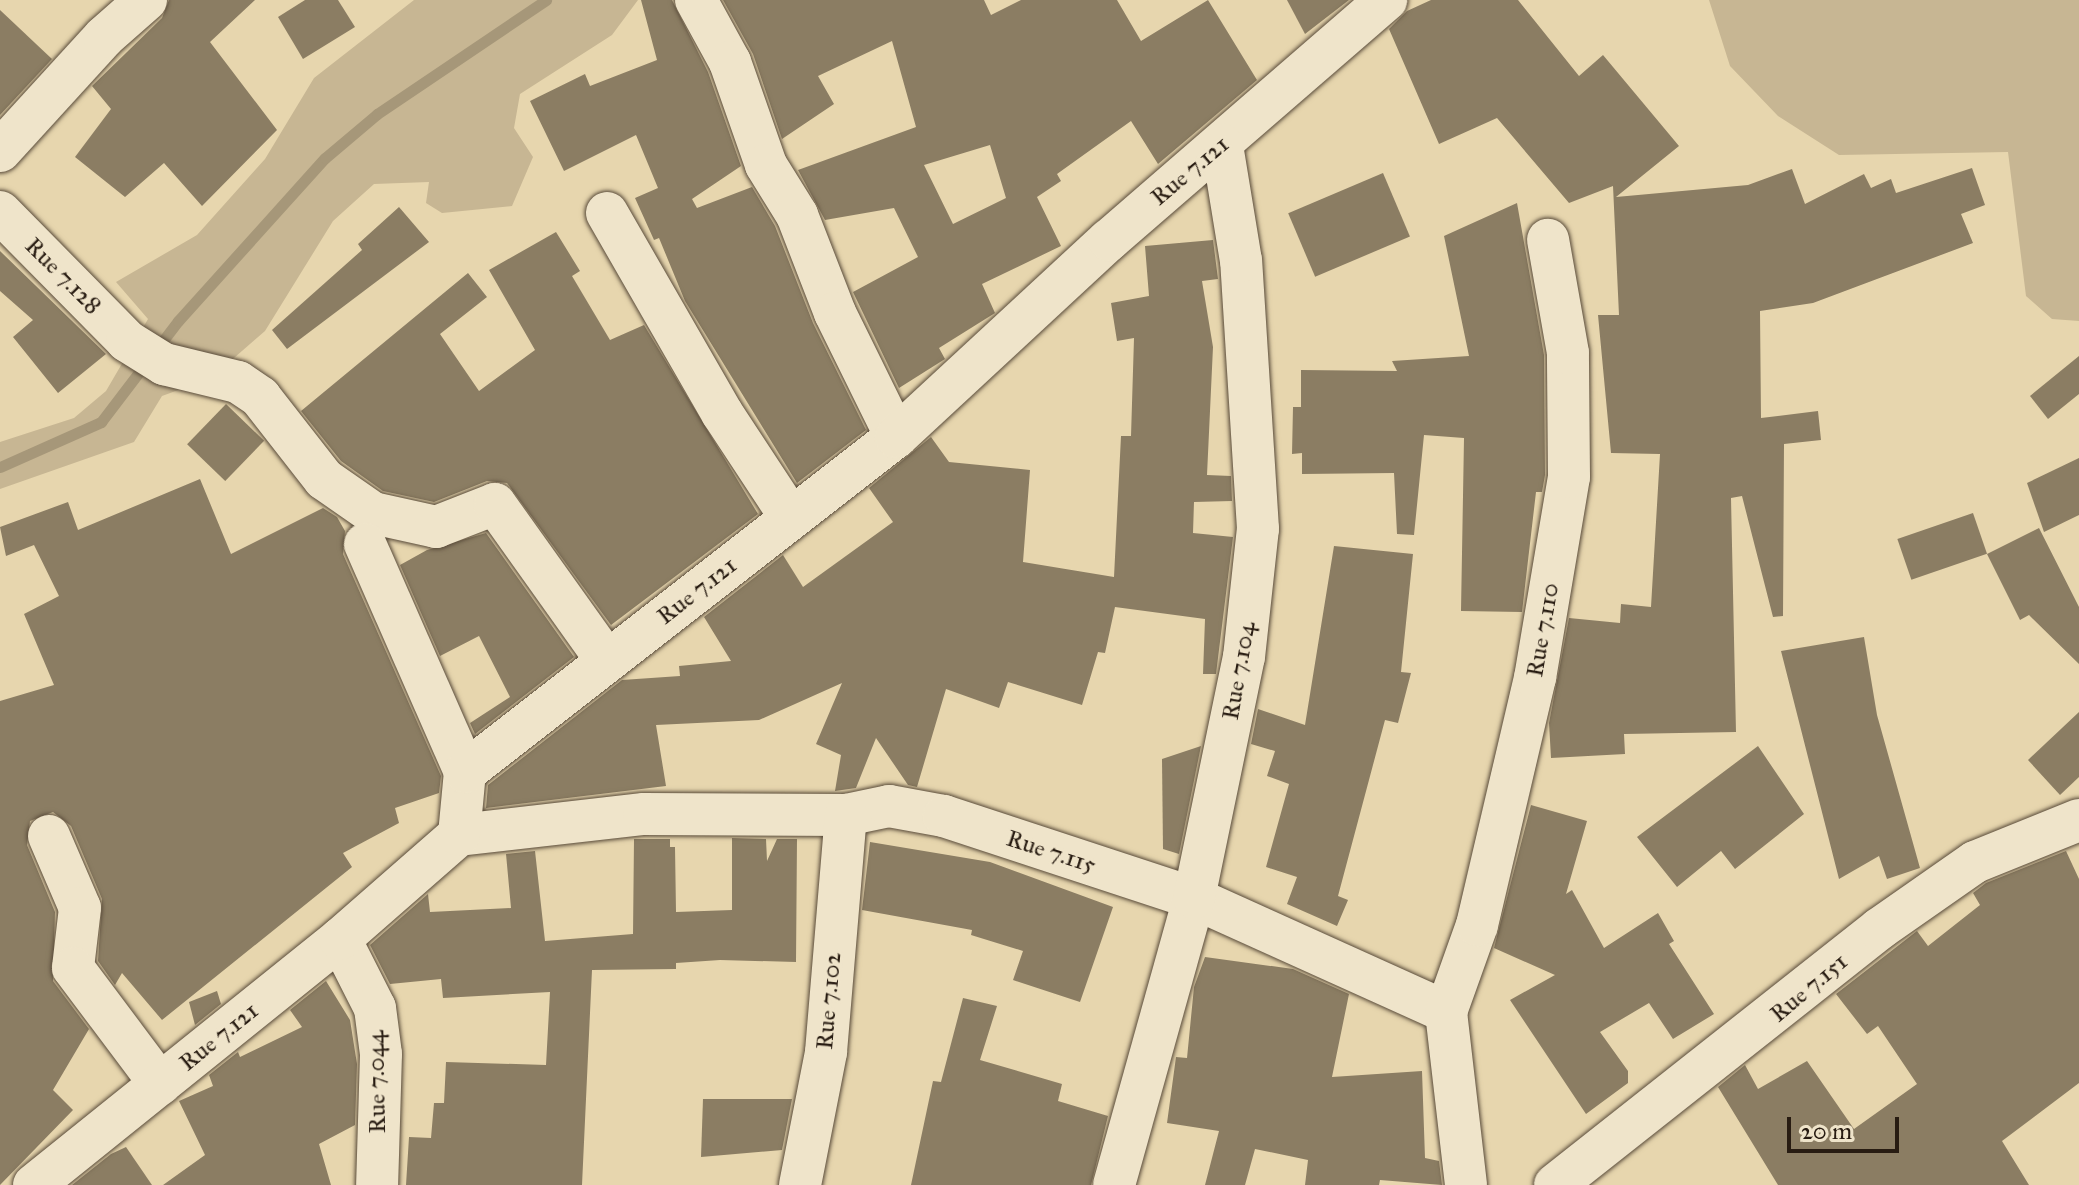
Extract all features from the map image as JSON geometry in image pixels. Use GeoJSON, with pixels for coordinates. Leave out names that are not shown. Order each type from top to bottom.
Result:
{"type":"FeatureCollection","features":[{"type":"Feature","properties":{"kind":"street"},"geometry":{"type":"LineString","coordinates":[[0,151],[104,37],[146,0]]}},
{"type":"Feature","properties":{"kind":"street"},"geometry":{"type":"LineString","coordinates":[[696,0],[730,62],[766,165],[797,215],[835,313],[896,437]]}},
{"type":"Feature","properties":{"kind":"street","name":"Rue 7.121"},"geometry":{"type":"LineString","coordinates":[[465,772],[896,437],[1109,240],[1386,0]]}},
{"type":"Feature","properties":{"kind":"street","name":"Rue 7.104"},"geometry":{"type":"LineString","coordinates":[[1114,1185],[1194,898],[1244,657],[1258,529],[1241,261],[1222,145]]}},
{"type":"Feature","properties":{"kind":"street","name":"Rue 7.128"},"geometry":{"type":"LineString","coordinates":[[0,212],[127,341],[164,364],[238,382],[260,397],[324,479],[373,513],[436,527],[495,504],[607,661]]}},
{"type":"Feature","properties":{"kind":"street"},"geometry":{"type":"LineString","coordinates":[[607,213],[722,413],[791,518]]}},
{"type":"Feature","properties":{"kind":"street","name":"Rue 7.110"},"geometry":{"type":"LineString","coordinates":[[1446,1012],[1477,925],[1531,693],[1569,477],[1568,353],[1548,240]]}},
{"type":"Feature","properties":{"kind":"street"},"geometry":{"type":"LineString","coordinates":[[365,544],[465,772],[459,835]]}},
{"type":"Feature","properties":{"kind":"street","name":"Rue 7.115"},"geometry":{"type":"LineString","coordinates":[[459,835],[644,814],[846,815],[889,806],[944,816],[1194,898],[1446,1012]]}},
{"type":"Feature","properties":{"kind":"street","name":"Rue 7.102"},"geometry":{"type":"LineString","coordinates":[[800,1185],[826,1052],[846,815]]}},
{"type":"Feature","properties":{"kind":"street","name":"Rue 7.151"},"geometry":{"type":"LineString","coordinates":[[1555,1185],[1891,921],[1975,862],[2079,820]]}},
{"type":"Feature","properties":{"kind":"street","name":"Rue 7.121"},"geometry":{"type":"LineString","coordinates":[[34,1185],[340,939],[459,835]]}},
{"type":"Feature","properties":{"kind":"street"},"geometry":{"type":"LineString","coordinates":[[49,836],[80,908],[73,968],[160,1084]]}},
{"type":"Feature","properties":{"kind":"street","name":"Rue 7.044"},"geometry":{"type":"LineString","coordinates":[[340,939],[375,1008],[381,1054],[377,1185]]}},
{"type":"Feature","properties":{"kind":"street"},"geometry":{"type":"LineString","coordinates":[[1446,1012],[1466,1185]]}},
{"type":"Feature","properties":{"kind":"shaded area"},"geometry":{"type":"Polygon","coordinates":[[[414,0],[638,0],[612,35],[520,94],[514,128],[533,157],[512,206],[442,213],[426,203],[429,182],[374,184],[333,221],[265,331],[211,378],[162,396],[134,442],[0,489],[0,442],[74,418],[106,391],[148,319],[116,282],[197,235],[265,159],[314,78],[414,0]]]}},
{"type":"Feature","properties":{"kind":"shaded area"},"geometry":{"type":"Polygon","coordinates":[[[1709,0],[2079,0],[2079,321],[2052,319],[2026,296],[2008,152],[1839,155],[1778,116],[1730,66],[1709,0]]]}},
{"type":"Feature","properties":{"kind":"building"},"geometry":{"type":"Polygon","coordinates":[[[169,0],[255,0],[210,42],[277,130],[202,206],[164,163],[125,197],[75,157],[111,109],[92,86],[162,18],[169,0]]]}},
{"type":"Feature","properties":{"kind":"building"},"geometry":{"type":"Polygon","coordinates":[[[305,0],[338,0],[355,27],[303,59],[278,17],[305,0]]]}},
{"type":"Feature","properties":{"kind":"building"},"geometry":{"type":"Polygon","coordinates":[[[641,0],[672,0],[708,72],[741,166],[692,199],[697,208],[752,187],[775,226],[813,323],[866,430],[797,483],[685,301],[659,238],[654,240],[635,198],[658,188],[636,135],[564,171],[530,101],[585,74],[590,86],[657,60],[641,0]]]}},
{"type":"Feature","properties":{"kind":"building"},"geometry":{"type":"Polygon","coordinates":[[[723,0],[984,0],[991,15],[1021,0],[1117,0],[1141,41],[1208,0],[1257,80],[1158,164],[1131,121],[1057,174],[1061,181],[1037,197],[1061,246],[982,284],[995,313],[939,348],[945,359],[899,388],[853,292],[918,257],[894,208],[825,220],[798,170],[916,127],[892,41],[818,76],[834,104],[782,139],[753,54],[723,0]],[[990,145],[924,165],[953,224],[1006,198],[990,145]]]}},
{"type":"Feature","properties":{"kind":"building"},"geometry":{"type":"Polygon","coordinates":[[[1287,0],[1349,0],[1305,34],[1287,0]]]}},
{"type":"Feature","properties":{"kind":"building"},"geometry":{"type":"Polygon","coordinates":[[[1431,0],[1518,0],[1579,76],[1603,55],[1679,146],[1616,197],[1748,185],[1792,169],[1805,204],[1864,174],[1871,188],[1891,179],[1896,193],[1972,168],[1985,205],[1961,214],[1973,243],[1813,303],[1760,311],[1761,418],[1818,411],[1821,440],[1784,444],[1783,616],[1773,617],[1742,496],[1731,498],[1736,732],[1624,734],[1625,754],[1551,758],[1549,723],[1569,618],[1620,623],[1621,604],[1651,607],[1660,454],[1611,453],[1598,315],[1619,315],[1613,186],[1569,203],[1497,118],[1439,144],[1389,29],[1407,11],[1431,0]]]}},
{"type":"Feature","properties":{"kind":"building"},"geometry":{"type":"Polygon","coordinates":[[[0,10],[52,59],[0,115],[0,10]]]}},
{"type":"Feature","properties":{"kind":"building"},"geometry":{"type":"Polygon","coordinates":[[[1383,173],[1410,237],[1315,277],[1288,213],[1383,173]]]}},
{"type":"Feature","properties":{"kind":"building"},"geometry":{"type":"Polygon","coordinates":[[[1517,203],[1544,355],[1545,475],[1542,492],[1536,492],[1522,612],[1461,611],[1464,438],[1424,435],[1414,535],[1397,534],[1394,473],[1302,474],[1302,453],[1292,454],[1293,407],[1301,407],[1301,370],[1397,371],[1392,361],[1469,356],[1444,236],[1517,203]]]}},
{"type":"Feature","properties":{"kind":"building"},"geometry":{"type":"Polygon","coordinates":[[[399,207],[429,242],[287,349],[272,330],[362,250],[358,244],[399,207]]]}},
{"type":"Feature","properties":{"kind":"building"},"geometry":{"type":"Polygon","coordinates":[[[556,232],[580,271],[572,276],[610,340],[644,325],[758,514],[611,625],[507,483],[487,481],[434,502],[383,491],[341,461],[301,411],[468,273],[487,297],[440,334],[479,391],[535,350],[489,270],[556,232]]]}},
{"type":"Feature","properties":{"kind":"building"},"geometry":{"type":"Polygon","coordinates":[[[1213,240],[1218,279],[1202,281],[1213,347],[1207,475],[1231,476],[1232,501],[1194,502],[1193,533],[1233,537],[1216,674],[1203,674],[1205,619],[1115,607],[1105,653],[1098,652],[1082,705],[1008,682],[999,708],[946,689],[917,787],[908,785],[876,738],[856,788],[835,791],[841,755],[816,744],[842,683],[759,720],[656,725],[666,786],[486,808],[488,785],[622,680],[680,676],[679,666],[731,661],[704,617],[783,555],[803,587],[893,522],[869,488],[931,437],[949,462],[1030,470],[1023,562],[1114,577],[1121,436],[1131,436],[1134,338],[1117,341],[1111,303],[1149,296],[1145,246],[1213,240]]]}},
{"type":"Feature","properties":{"kind":"building"},"geometry":{"type":"Polygon","coordinates":[[[0,251],[106,354],[58,393],[13,337],[33,320],[0,291],[0,251]]]}},
{"type":"Feature","properties":{"kind":"building"},"geometry":{"type":"Polygon","coordinates":[[[2079,356],[2079,394],[2048,419],[2030,396],[2079,356]]]}},
{"type":"Feature","properties":{"kind":"building"},"geometry":{"type":"Polygon","coordinates":[[[226,404],[264,441],[225,481],[187,444],[226,404]]]}},
{"type":"Feature","properties":{"kind":"building"},"geometry":{"type":"Polygon","coordinates":[[[2079,458],[2079,515],[2044,532],[2027,483],[2079,458]]]}},
{"type":"Feature","properties":{"kind":"building"},"geometry":{"type":"Polygon","coordinates":[[[200,479],[231,554],[323,508],[337,517],[345,531],[343,554],[441,776],[439,793],[395,808],[399,823],[343,853],[352,867],[162,1020],[122,973],[115,985],[98,961],[102,899],[71,826],[53,812],[30,821],[27,845],[55,912],[53,981],[89,1029],[53,1090],[73,1110],[0,1185],[0,701],[54,685],[24,614],[59,596],[34,545],[6,556],[0,527],[68,502],[78,530],[200,479]]]}},
{"type":"Feature","properties":{"kind":"building"},"geometry":{"type":"Polygon","coordinates":[[[1973,513],[1987,554],[1911,580],[1897,539],[1973,513]]]}},
{"type":"Feature","properties":{"kind":"building"},"geometry":{"type":"Polygon","coordinates":[[[2039,528],[2079,607],[2079,664],[2029,615],[2020,620],[1987,554],[2039,528]]]}},
{"type":"Feature","properties":{"kind":"building"},"geometry":{"type":"Polygon","coordinates":[[[486,533],[574,657],[475,734],[470,723],[510,697],[479,636],[440,656],[400,565],[427,550],[486,533]]]}},
{"type":"Feature","properties":{"kind":"building"},"geometry":{"type":"Polygon","coordinates":[[[1334,546],[1413,554],[1401,672],[1411,673],[1398,723],[1385,720],[1338,896],[1348,900],[1337,926],[1287,904],[1297,877],[1266,867],[1289,784],[1267,776],[1275,751],[1251,744],[1258,709],[1305,725],[1334,546]]]}},
{"type":"Feature","properties":{"kind":"building"},"geometry":{"type":"Polygon","coordinates":[[[1864,637],[1877,715],[1920,868],[1887,879],[1879,856],[1839,879],[1781,651],[1864,637]]]}},
{"type":"Feature","properties":{"kind":"building"},"geometry":{"type":"Polygon","coordinates":[[[2079,712],[2079,777],[2060,795],[2028,760],[2079,712]]]}},
{"type":"Feature","properties":{"kind":"building"},"geometry":{"type":"Polygon","coordinates":[[[1201,746],[1179,854],[1163,849],[1162,759],[1201,746]]]}},
{"type":"Feature","properties":{"kind":"building"},"geometry":{"type":"Polygon","coordinates":[[[1758,746],[1804,814],[1735,869],[1721,851],[1677,887],[1637,837],[1758,746]]]}},
{"type":"Feature","properties":{"kind":"building"},"geometry":{"type":"Polygon","coordinates":[[[1531,805],[1587,821],[1566,894],[1572,890],[1604,948],[1658,913],[1674,941],[1669,944],[1714,1014],[1673,1039],[1649,1003],[1600,1032],[1628,1071],[1628,1083],[1586,1114],[1510,1000],[1555,975],[1494,948],[1531,805]]]}},
{"type":"Feature","properties":{"kind":"building"},"geometry":{"type":"Polygon","coordinates":[[[732,838],[766,839],[767,861],[777,839],[797,839],[796,962],[720,960],[676,963],[676,969],[592,970],[582,1185],[406,1185],[409,1137],[431,1138],[434,1103],[444,1103],[446,1062],[546,1065],[550,992],[443,998],[441,979],[390,984],[370,945],[428,894],[430,912],[511,908],[506,854],[535,851],[545,941],[633,934],[634,839],[670,839],[670,847],[675,847],[676,912],[732,910],[732,838]]]}},
{"type":"Feature","properties":{"kind":"building"},"geometry":{"type":"Polygon","coordinates":[[[870,842],[990,862],[1113,907],[1080,1002],[1013,980],[1023,951],[971,935],[972,930],[862,910],[870,842]]]}},
{"type":"Feature","properties":{"kind":"building"},"geometry":{"type":"Polygon","coordinates":[[[2066,851],[2079,879],[2079,1083],[2002,1141],[2029,1185],[1778,1185],[1718,1087],[1745,1065],[1758,1089],[1807,1061],[1854,1129],[1917,1084],[1878,1026],[1867,1034],[1836,994],[1917,931],[1928,946],[1980,905],[1973,893],[1986,883],[2066,851]]]}},
{"type":"Feature","properties":{"kind":"building"},"geometry":{"type":"Polygon","coordinates":[[[1205,957],[1293,969],[1349,994],[1332,1077],[1422,1071],[1425,1158],[1439,1161],[1442,1185],[1380,1180],[1379,1185],[1305,1185],[1308,1160],[1255,1149],[1245,1185],[1205,1185],[1219,1131],[1167,1123],[1176,1057],[1187,1058],[1194,987],[1205,957]]]}},
{"type":"Feature","properties":{"kind":"building"},"geometry":{"type":"Polygon","coordinates":[[[326,981],[350,1020],[357,1064],[355,1125],[319,1144],[331,1185],[163,1185],[205,1155],[179,1101],[213,1086],[209,1075],[238,1052],[240,1057],[302,1027],[290,1010],[326,981]]]}},
{"type":"Feature","properties":{"kind":"building"},"geometry":{"type":"Polygon","coordinates":[[[217,991],[221,1004],[195,1025],[189,1002],[217,991]]]}},
{"type":"Feature","properties":{"kind":"building"},"geometry":{"type":"Polygon","coordinates":[[[963,998],[997,1006],[980,1060],[1062,1084],[1058,1101],[1108,1116],[1091,1185],[911,1185],[933,1081],[941,1082],[963,998]]]}},
{"type":"Feature","properties":{"kind":"building"},"geometry":{"type":"Polygon","coordinates":[[[703,1099],[792,1099],[782,1150],[701,1157],[703,1099]]]}},
{"type":"Feature","properties":{"kind":"building"},"geometry":{"type":"Polygon","coordinates":[[[126,1147],[152,1185],[72,1185],[111,1154],[126,1147]]]}},
{"type":"Feature","properties":{"kind":"waterway"},"geometry":{"type":"LineString","coordinates":[[0,467],[101,422],[178,321],[325,158],[377,114],[546,0]]}}]}
